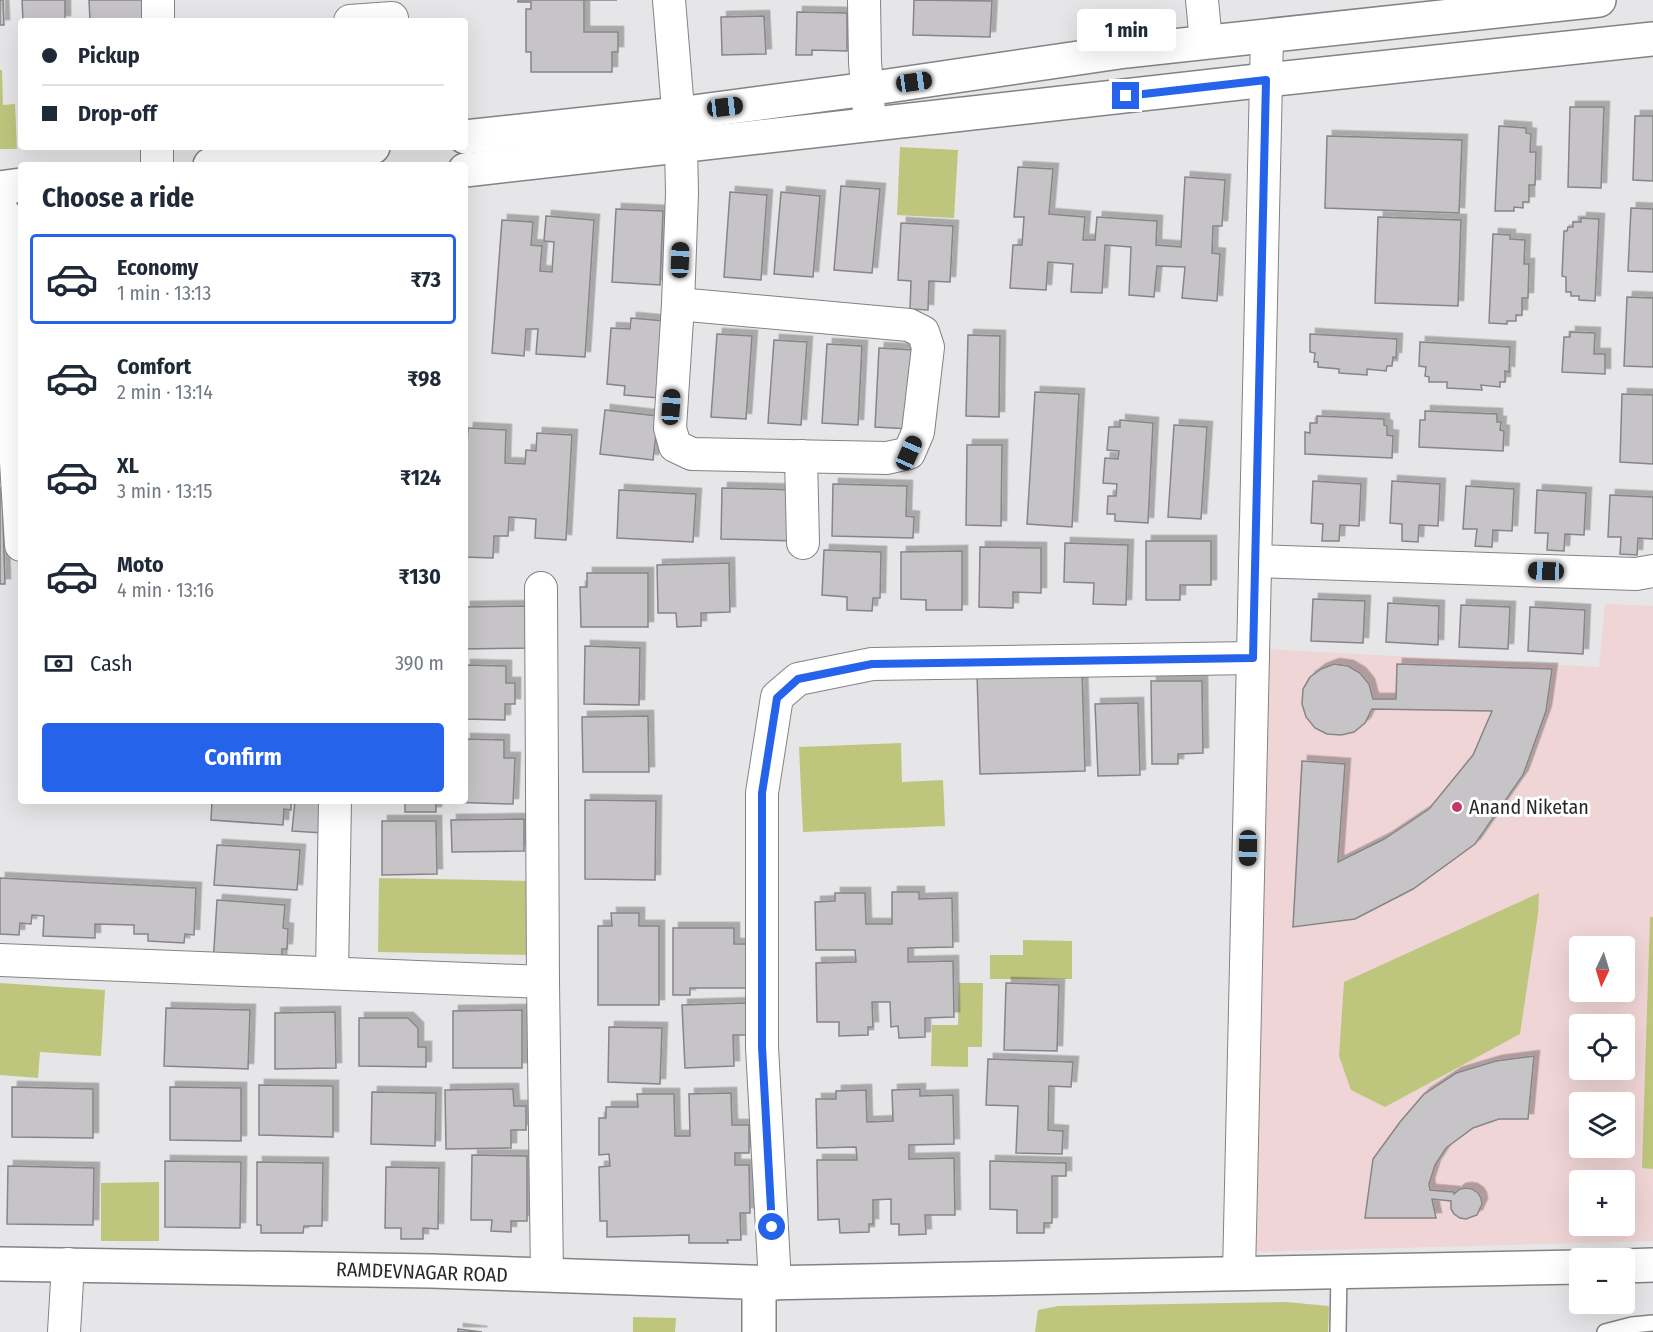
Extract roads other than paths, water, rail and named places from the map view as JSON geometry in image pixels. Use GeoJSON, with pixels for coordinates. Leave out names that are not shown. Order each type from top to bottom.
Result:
{"type":"FeatureCollection","features":[{"type":"Feature","properties":{"kind":"street"},"geometry":{"type":"LineString","coordinates":[[158,0],[158,18]]}},
{"type":"Feature","properties":{"kind":"street"},"geometry":{"type":"LineString","coordinates":[[669,0],[681,146],[682,193],[670,428],[675,446],[692,454],[887,458],[909,453],[918,432],[928,347],[923,332],[909,325],[678,304]]}},
{"type":"Feature","properties":{"kind":"street"},"geometry":{"type":"LineString","coordinates":[[864,0],[870,125]]}},
{"type":"Feature","properties":{"kind":"street"},"geometry":{"type":"LineString","coordinates":[[1202,0],[1206,42]]}},
{"type":"Feature","properties":{"kind":"street"},"geometry":{"type":"LineString","coordinates":[[468,137],[678,114],[1126,51],[1599,0]]}},
{"type":"Feature","properties":{"kind":"street"},"geometry":{"type":"LineString","coordinates":[[1239,1274],[1267,36]]}},
{"type":"Feature","properties":{"kind":"street"},"geometry":{"type":"LineString","coordinates":[[468,170],[1653,39]]}},
{"type":"Feature","properties":{"kind":"street"},"geometry":{"type":"LineString","coordinates":[[237,162],[347,150]]}},
{"type":"Feature","properties":{"kind":"street"},"geometry":{"type":"LineString","coordinates":[[0,188],[18,185]]}},
{"type":"Feature","properties":{"kind":"street"},"geometry":{"type":"LineString","coordinates":[[6,215],[11,391],[18,499]]}},
{"type":"Feature","properties":{"kind":"street"},"geometry":{"type":"LineString","coordinates":[[801,456],[803,543]]}},
{"type":"Feature","properties":{"kind":"street"},"geometry":{"type":"LineString","coordinates":[[1255,561],[1636,574],[1653,571]]}},
{"type":"Feature","properties":{"kind":"street"},"geometry":{"type":"LineString","coordinates":[[541,588],[543,982],[548,1275]]}},
{"type":"Feature","properties":{"kind":"street"},"geometry":{"type":"LineString","coordinates":[[759,1332],[759,1283],[775,1283],[762,1047],[762,793],[777,698],[798,679],[872,664],[1253,658]]}},
{"type":"Feature","properties":{"kind":"street"},"geometry":{"type":"LineString","coordinates":[[332,973],[335,804]]}},
{"type":"Feature","properties":{"kind":"street"},"geometry":{"type":"LineString","coordinates":[[0,960],[543,982]]}},
{"type":"Feature","properties":{"kind":"street","name":"RAMDEVNAGAR ROAD"},"geometry":{"type":"LineString","coordinates":[[0,1264],[431,1271],[775,1283],[1569,1266]]}},
{"type":"Feature","properties":{"kind":"street"},"geometry":{"type":"LineString","coordinates":[[64,1332],[68,1264]]}},
{"type":"Feature","properties":{"kind":"street"},"geometry":{"type":"LineString","coordinates":[[1635,1266],[1653,1265]]}},
{"type":"Feature","properties":{"kind":"lane"},"geometry":{"type":"LineString","coordinates":[[1338,1332],[1339,1271]]}},
{"type":"Feature","properties":{"kind":"lane"},"geometry":{"type":"LineString","coordinates":[[1605,1332],[1632,1324],[1653,1323]]}},
{"type":"Feature","properties":{"kind":"place","name":"Anand Niketan"},"geometry":{"type":"Point","coordinates":[1457,807]}}]}
